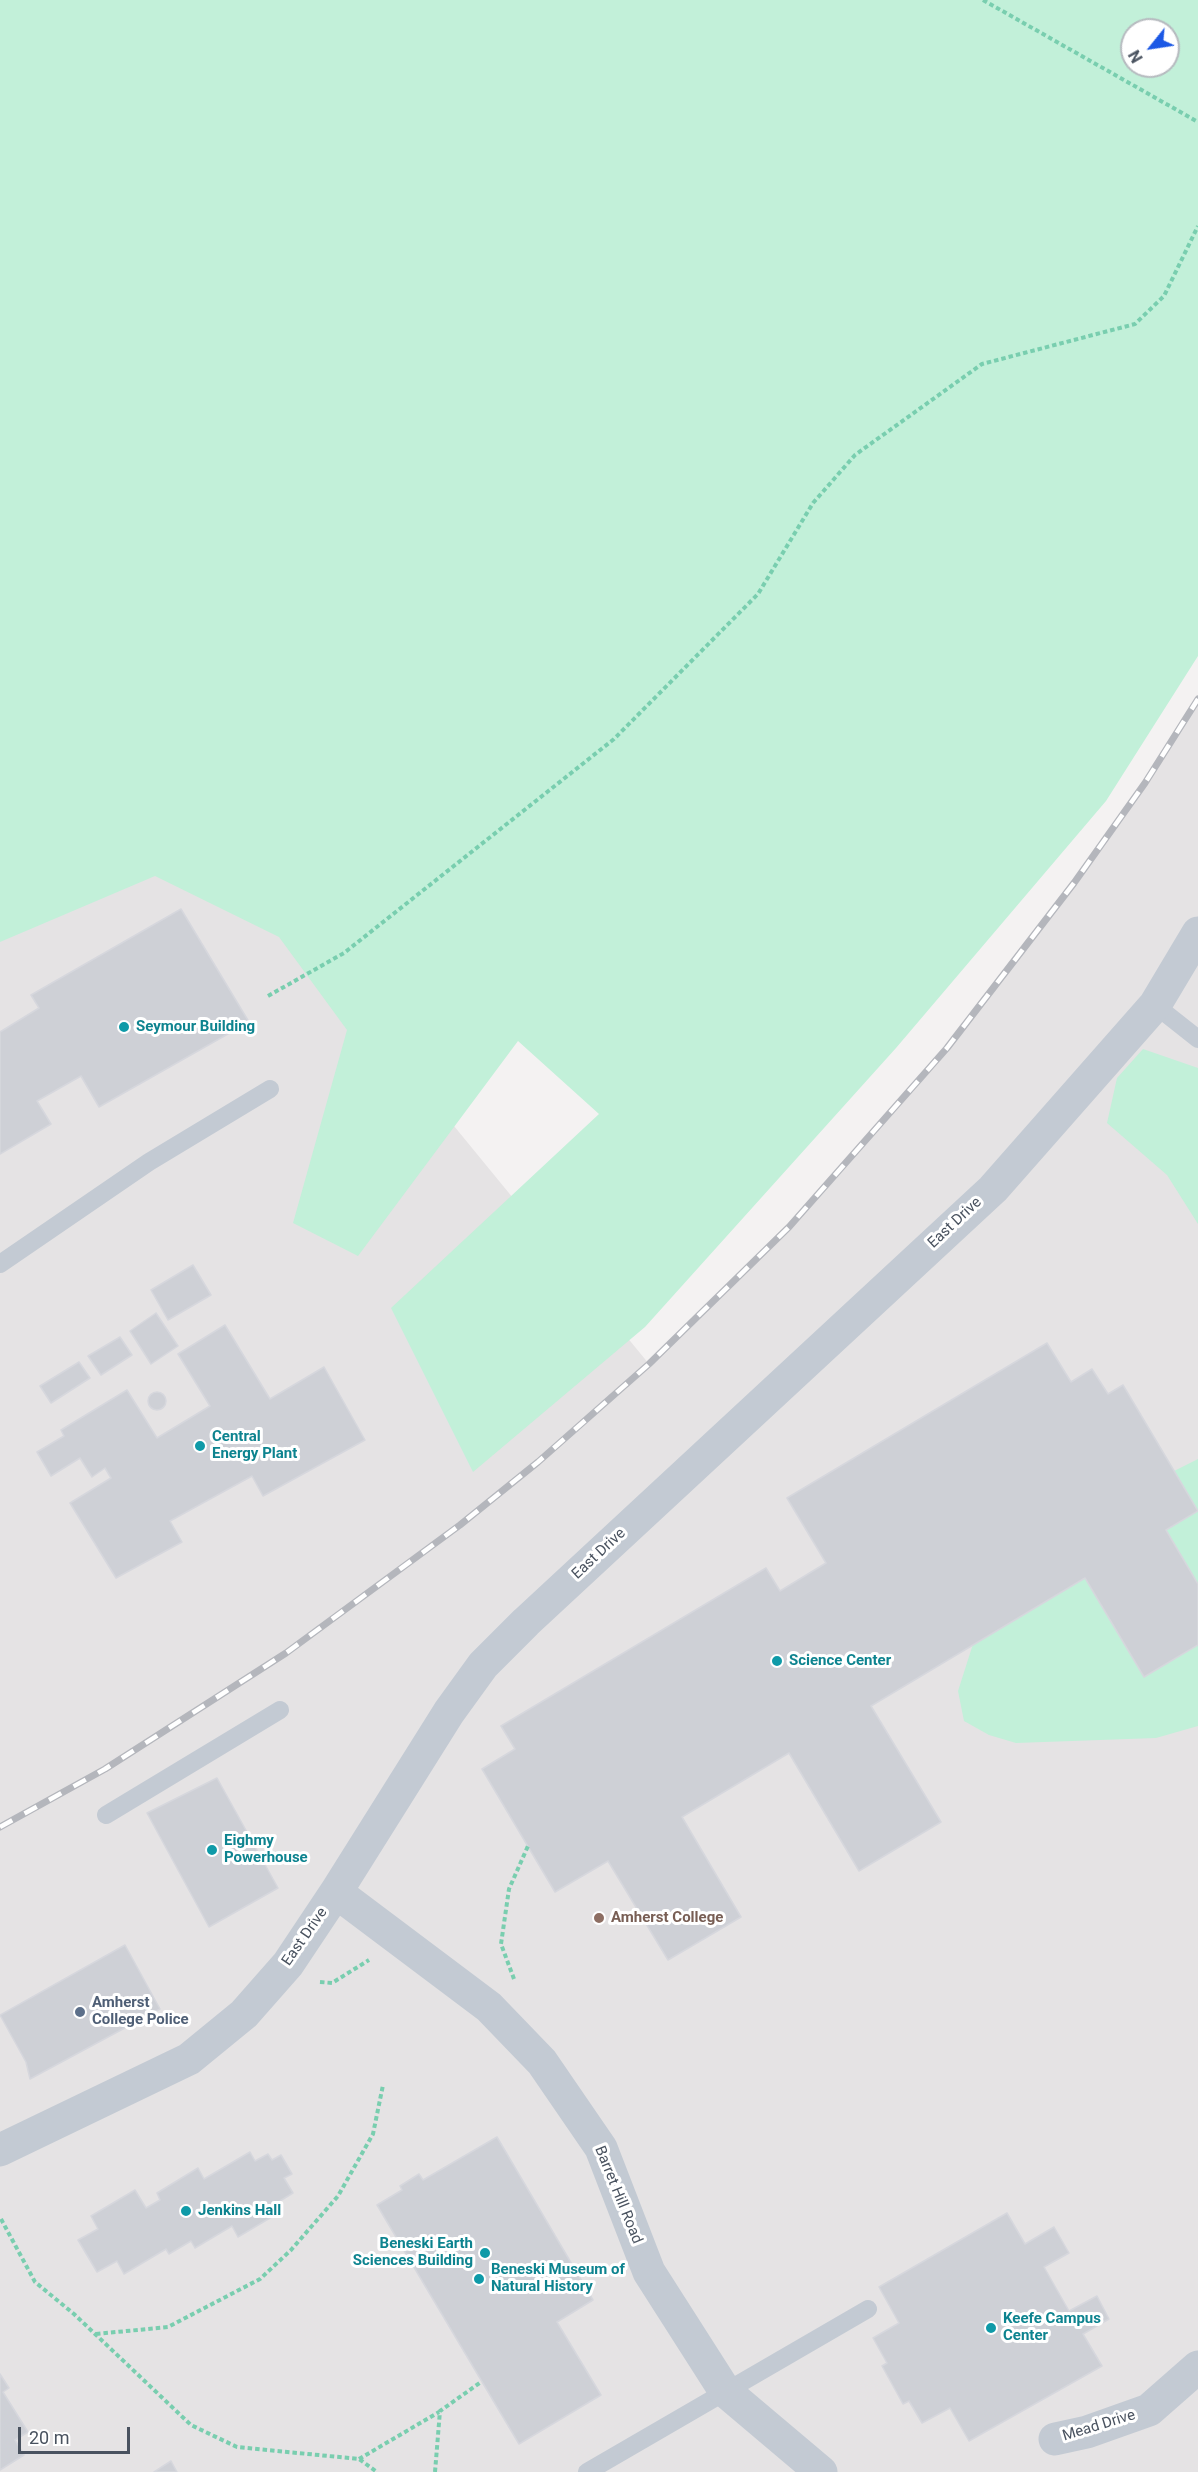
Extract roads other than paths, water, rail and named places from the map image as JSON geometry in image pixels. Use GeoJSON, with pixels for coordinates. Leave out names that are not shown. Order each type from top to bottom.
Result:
{"type":"FeatureCollection","features":[{"type":"Feature","properties":{"kind":"street","name":"East Drive"},"geometry":{"type":"LineString","coordinates":[[0,2151],[189,2059],[244,2014],[288,1964],[449,1712],[483,1665],[534,1614],[993,1189],[1155,1005],[1198,933]]}},
{"type":"Feature","properties":{"kind":"street","name":"Barret Hill Road"},"geometry":{"type":"LineString","coordinates":[[336,1892],[489,2007],[542,2062],[601,2148],[649,2272],[725,2391],[821,2472]]}},
{"type":"Feature","properties":{"kind":"street","name":"Mead Drive"},"geometry":{"type":"LineString","coordinates":[[1055,2439],[1088,2432],[1149,2410],[1198,2367]]}},
{"type":"Feature","properties":{"kind":"lane"},"geometry":{"type":"LineString","coordinates":[[1155,1005],[1198,1039]]}},
{"type":"Feature","properties":{"kind":"lane"},"geometry":{"type":"LineString","coordinates":[[0,1264],[149,1162],[270,1089]]}},
{"type":"Feature","properties":{"kind":"lane"},"geometry":{"type":"LineString","coordinates":[[106,1815],[280,1710]]}},
{"type":"Feature","properties":{"kind":"lane"},"geometry":{"type":"LineString","coordinates":[[587,2472],[868,2309]]}},
{"type":"Feature","properties":{"kind":"railway"},"geometry":{"type":"LineString","coordinates":[[0,1827],[105,1769],[286,1653],[460,1525],[538,1462],[649,1364],[789,1227],[947,1048],[1074,883],[1145,783],[1198,699]]}},
{"type":"Feature","properties":{"kind":"place","name":"Seymour Building"},"geometry":{"type":"Point","coordinates":[124,1027]}},
{"type":"Feature","properties":{"kind":"place","name":"Central Energy Plant"},"geometry":{"type":"Point","coordinates":[200,1446]}},
{"type":"Feature","properties":{"kind":"place","name":"Science Center"},"geometry":{"type":"Point","coordinates":[777,1661]}},
{"type":"Feature","properties":{"kind":"place","name":"Eighmy Powerhouse"},"geometry":{"type":"Point","coordinates":[212,1850]}},
{"type":"Feature","properties":{"kind":"place","name":"Amherst College"},"geometry":{"type":"Point","coordinates":[599,1918]}},
{"type":"Feature","properties":{"kind":"place","name":"Amherst College Police"},"geometry":{"type":"Point","coordinates":[80,2012]}},
{"type":"Feature","properties":{"kind":"place","name":"Jenkins Hall"},"geometry":{"type":"Point","coordinates":[186,2211]}},
{"type":"Feature","properties":{"kind":"place","name":"Beneski Earth Sciences Building"},"geometry":{"type":"Point","coordinates":[485,2253]}},
{"type":"Feature","properties":{"kind":"place","name":"Beneski Museum of Natural History"},"geometry":{"type":"Point","coordinates":[479,2279]}},
{"type":"Feature","properties":{"kind":"place","name":"Keefe Campus Center"},"geometry":{"type":"Point","coordinates":[991,2328]}}]}
